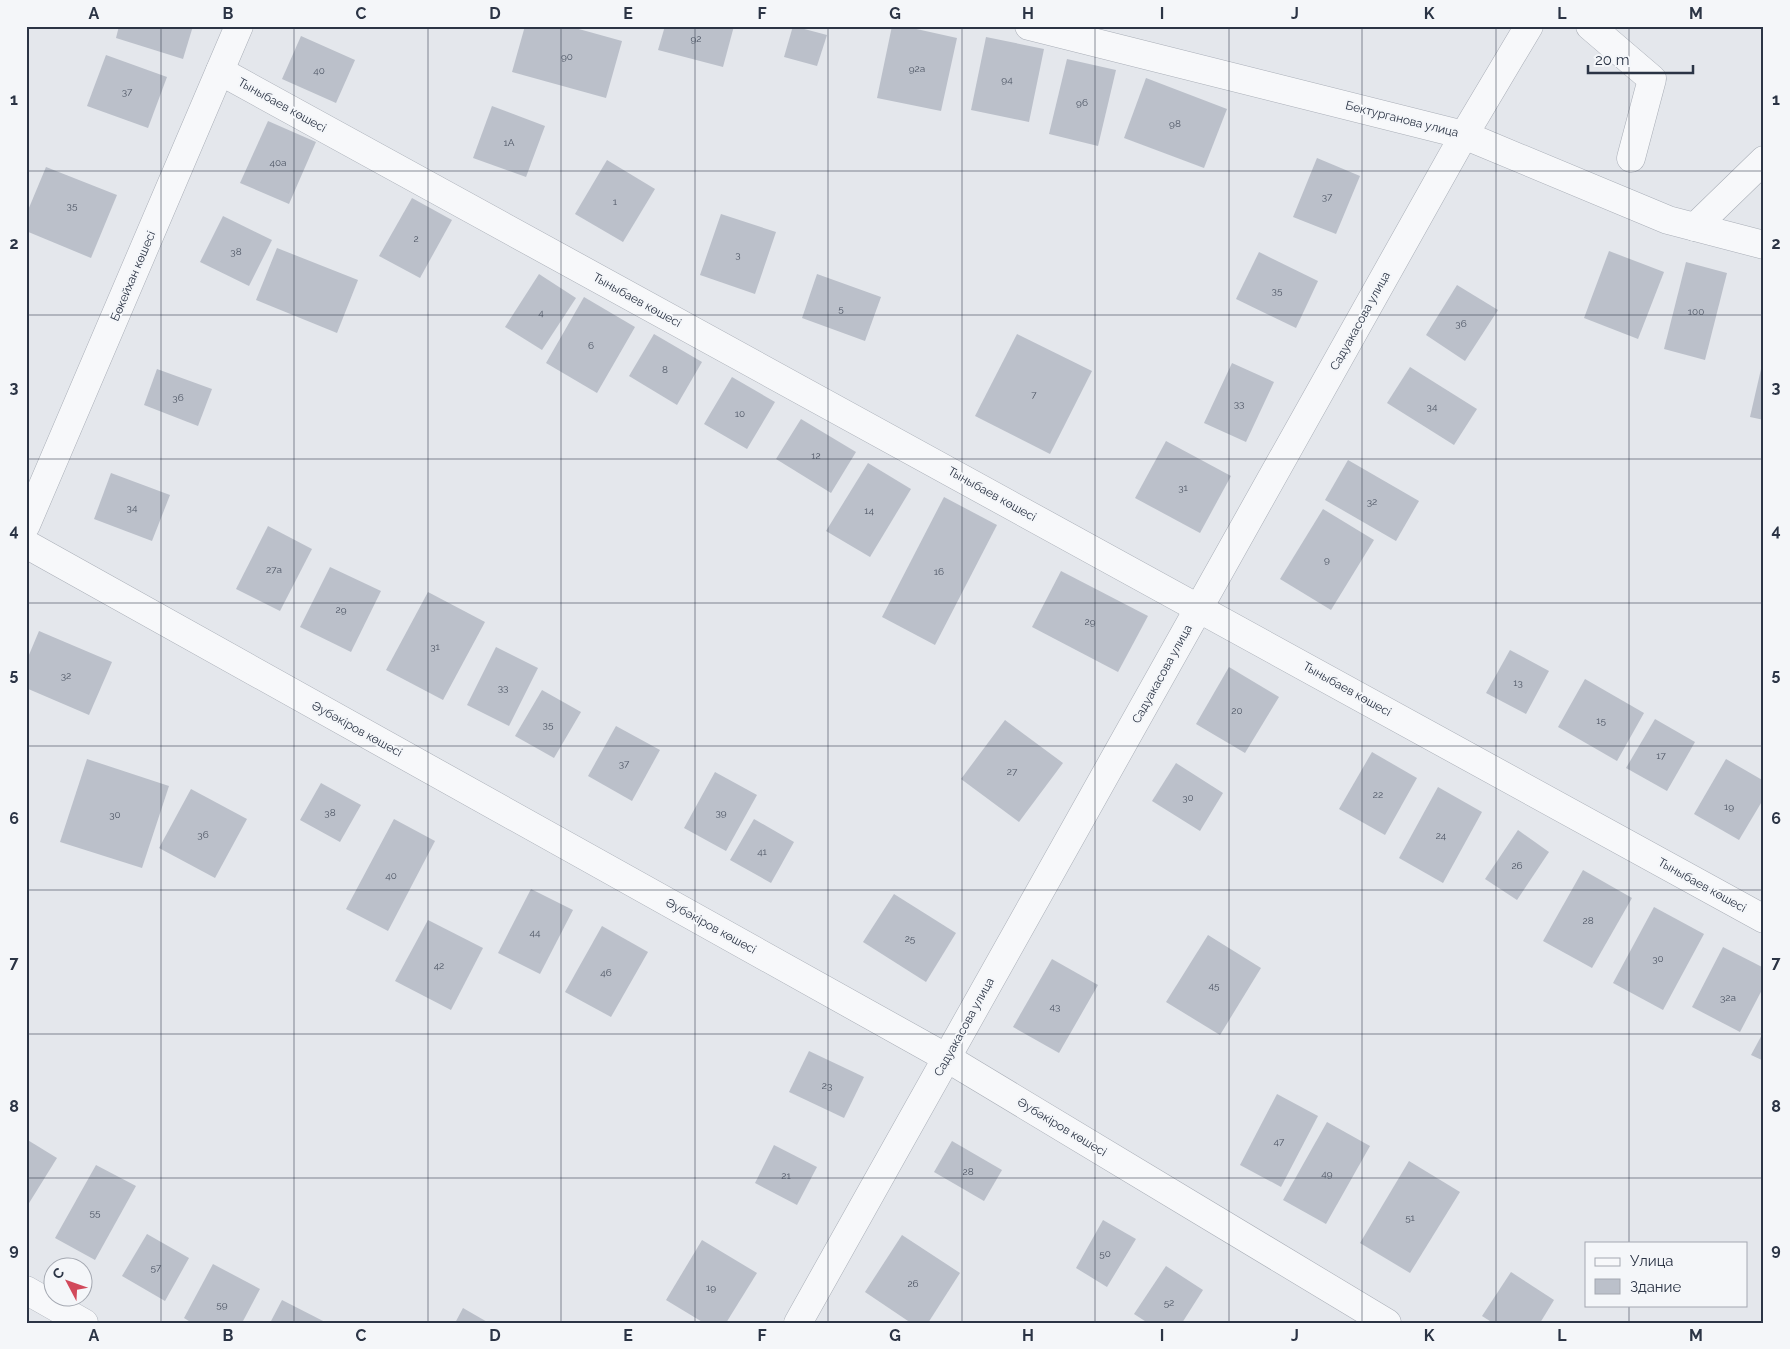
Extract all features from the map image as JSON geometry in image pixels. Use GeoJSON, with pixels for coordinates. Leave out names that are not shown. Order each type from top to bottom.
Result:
{"type":"FeatureCollection","features":[{"type":"Feature","properties":{"kind":"street","name":"Бөкейхан көшесі"},"geometry":{"type":"LineString","coordinates":[[26,525],[239,26]]}},
{"type":"Feature","properties":{"kind":"street","name":"Бектурганова улица"},"geometry":{"type":"LineString","coordinates":[[1029,26],[1464,135],[1668,220],[1764,245]]}},
{"type":"Feature","properties":{"kind":"street","name":"Садуакасова улица"},"geometry":{"type":"LineString","coordinates":[[798,1323],[1464,135],[1529,26]]}},
{"type":"Feature","properties":{"kind":"street"},"geometry":{"type":"LineString","coordinates":[[1590,26],[1652,79],[1631,158]]}},
{"type":"Feature","properties":{"kind":"street","name":"Тыныбаев көшесі"},"geometry":{"type":"LineString","coordinates":[[220,71],[1764,919]]}},
{"type":"Feature","properties":{"kind":"street"},"geometry":{"type":"LineString","coordinates":[[1695,227],[1764,160]]}},
{"type":"Feature","properties":{"kind":"street","name":"Әубәкіров көшесі"},"geometry":{"type":"LineString","coordinates":[[26,544],[947,1058],[1387,1323]]}},
{"type":"Feature","properties":{"kind":"street"},"geometry":{"type":"LineString","coordinates":[[26,1290],[84,1323]]}},
{"type":"Feature","properties":{"kind":"building"},"geometry":{"type":"Polygon","coordinates":[[[119,26],[193,26],[183,59],[116,38],[119,26]]]}},
{"type":"Feature","properties":{"kind":"building"},"geometry":{"type":"Polygon","coordinates":[[[525,26],[568,26],[622,41],[606,98],[512,72],[525,26]]]}},
{"type":"Feature","properties":{"kind":"building"},"geometry":{"type":"Polygon","coordinates":[[[665,26],[734,26],[723,67],[658,50],[665,26]]]}},
{"type":"Feature","properties":{"kind":"building"},"geometry":{"type":"Polygon","coordinates":[[[793,26],[827,35],[817,66],[784,57],[793,26]]]}},
{"type":"Feature","properties":{"kind":"building"},"geometry":{"type":"Polygon","coordinates":[[[892,26],[903,26],[957,38],[941,111],[877,98],[892,26]]]}},
{"type":"Feature","properties":{"kind":"building"},"geometry":{"type":"Polygon","coordinates":[[[301,36],[355,60],[336,103],[282,79],[301,36]]]}},
{"type":"Feature","properties":{"kind":"building"},"geometry":{"type":"Polygon","coordinates":[[[986,37],[1044,49],[1029,122],[971,110],[986,37]]]}},
{"type":"Feature","properties":{"kind":"building"},"geometry":{"type":"Polygon","coordinates":[[[106,55],[167,77],[148,128],[87,106],[106,55]]]}},
{"type":"Feature","properties":{"kind":"building"},"geometry":{"type":"Polygon","coordinates":[[[1067,59],[1116,70],[1098,146],[1049,134],[1067,59]]]}},
{"type":"Feature","properties":{"kind":"building"},"geometry":{"type":"Polygon","coordinates":[[[1146,78],[1227,109],[1204,168],[1124,138],[1146,78]]]}},
{"type":"Feature","properties":{"kind":"building"},"geometry":{"type":"Polygon","coordinates":[[[492,106],[545,126],[526,177],[473,158],[492,106]]]}},
{"type":"Feature","properties":{"kind":"building"},"geometry":{"type":"Polygon","coordinates":[[[268,121],[316,142],[289,204],[240,183],[268,121]]]}},
{"type":"Feature","properties":{"kind":"building"},"geometry":{"type":"Polygon","coordinates":[[[1317,158],[1360,176],[1336,234],[1293,217],[1317,158]]]}},
{"type":"Feature","properties":{"kind":"building"},"geometry":{"type":"Polygon","coordinates":[[[607,160],[655,189],[623,242],[575,214],[607,160]]]}},
{"type":"Feature","properties":{"kind":"building"},"geometry":{"type":"Polygon","coordinates":[[[46,167],[117,195],[91,258],[26,231],[26,215],[46,167]]]}},
{"type":"Feature","properties":{"kind":"building"},"geometry":{"type":"Polygon","coordinates":[[[412,198],[452,220],[420,278],[379,256],[412,198]]]}},
{"type":"Feature","properties":{"kind":"building"},"geometry":{"type":"Polygon","coordinates":[[[721,214],[776,232],[755,294],[700,275],[721,214]]]}},
{"type":"Feature","properties":{"kind":"building"},"geometry":{"type":"Polygon","coordinates":[[[223,216],[272,240],[249,286],[200,262],[223,216]]]}},
{"type":"Feature","properties":{"kind":"building"},"geometry":{"type":"Polygon","coordinates":[[[277,248],[358,280],[337,333],[256,300],[277,248]]]}},
{"type":"Feature","properties":{"kind":"building"},"geometry":{"type":"Polygon","coordinates":[[[1609,251],[1664,272],[1638,339],[1584,318],[1609,251]]]}},
{"type":"Feature","properties":{"kind":"building"},"geometry":{"type":"Polygon","coordinates":[[[1259,252],[1318,281],[1296,328],[1236,299],[1259,252]]]}},
{"type":"Feature","properties":{"kind":"building"},"geometry":{"type":"Polygon","coordinates":[[[1686,262],[1727,273],[1705,360],[1664,349],[1686,262]]]}},
{"type":"Feature","properties":{"kind":"building"},"geometry":{"type":"Polygon","coordinates":[[[539,274],[576,298],[542,350],[505,327],[539,274]]]}},
{"type":"Feature","properties":{"kind":"building"},"geometry":{"type":"Polygon","coordinates":[[[817,274],[881,297],[865,341],[802,318],[817,274]]]}},
{"type":"Feature","properties":{"kind":"building"},"geometry":{"type":"Polygon","coordinates":[[[1457,285],[1498,310],[1465,361],[1426,335],[1457,285]]]}},
{"type":"Feature","properties":{"kind":"building"},"geometry":{"type":"Polygon","coordinates":[[[584,297],[635,327],[597,393],[546,363],[584,297]]]}},
{"type":"Feature","properties":{"kind":"building"},"geometry":{"type":"Polygon","coordinates":[[[654,334],[702,362],[677,405],[629,376],[654,334]]]}},
{"type":"Feature","properties":{"kind":"building"},"geometry":{"type":"Polygon","coordinates":[[[1017,334],[1092,371],[1050,454],[975,416],[1017,334]]]}},
{"type":"Feature","properties":{"kind":"building"},"geometry":{"type":"Polygon","coordinates":[[[1764,356],[1764,420],[1750,417],[1764,356]]]}},
{"type":"Feature","properties":{"kind":"building"},"geometry":{"type":"Polygon","coordinates":[[[1232,363],[1274,382],[1246,442],[1204,423],[1232,363]]]}},
{"type":"Feature","properties":{"kind":"building"},"geometry":{"type":"Polygon","coordinates":[[[1410,367],[1477,409],[1454,445],[1387,403],[1410,367]]]}},
{"type":"Feature","properties":{"kind":"building"},"geometry":{"type":"Polygon","coordinates":[[[157,369],[212,389],[198,426],[144,405],[157,369]]]}},
{"type":"Feature","properties":{"kind":"building"},"geometry":{"type":"Polygon","coordinates":[[[732,377],[775,402],[747,449],[704,424],[732,377]]]}},
{"type":"Feature","properties":{"kind":"building"},"geometry":{"type":"Polygon","coordinates":[[[801,419],[856,452],[831,493],[776,459],[801,419]]]}},
{"type":"Feature","properties":{"kind":"building"},"geometry":{"type":"Polygon","coordinates":[[[1166,441],[1231,476],[1200,533],[1135,498],[1166,441]]]}},
{"type":"Feature","properties":{"kind":"building"},"geometry":{"type":"Polygon","coordinates":[[[1348,460],[1419,501],[1396,541],[1325,500],[1348,460]]]}},
{"type":"Feature","properties":{"kind":"building"},"geometry":{"type":"Polygon","coordinates":[[[868,463],[911,489],[870,557],[826,531],[868,463]]]}},
{"type":"Feature","properties":{"kind":"building"},"geometry":{"type":"Polygon","coordinates":[[[111,473],[170,495],[152,541],[94,519],[111,473]]]}},
{"type":"Feature","properties":{"kind":"building"},"geometry":{"type":"Polygon","coordinates":[[[944,497],[997,525],[935,645],[882,617],[944,497]]]}},
{"type":"Feature","properties":{"kind":"building"},"geometry":{"type":"Polygon","coordinates":[[[1323,509],[1374,540],[1331,610],[1280,579],[1323,509]]]}},
{"type":"Feature","properties":{"kind":"building"},"geometry":{"type":"Polygon","coordinates":[[[268,526],[312,549],[280,611],[236,589],[268,526]]]}},
{"type":"Feature","properties":{"kind":"building"},"geometry":{"type":"Polygon","coordinates":[[[330,567],[381,591],[351,652],[300,627],[330,567]]]}},
{"type":"Feature","properties":{"kind":"building"},"geometry":{"type":"Polygon","coordinates":[[[1061,571],[1148,616],[1118,672],[1032,627],[1061,571]]]}},
{"type":"Feature","properties":{"kind":"building"},"geometry":{"type":"Polygon","coordinates":[[[428,592],[485,622],[443,700],[386,670],[428,592]]]}},
{"type":"Feature","properties":{"kind":"building"},"geometry":{"type":"Polygon","coordinates":[[[39,631],[112,662],[89,715],[26,688],[26,662],[39,631]]]}},
{"type":"Feature","properties":{"kind":"building"},"geometry":{"type":"Polygon","coordinates":[[[496,647],[538,668],[509,726],[467,705],[496,647]]]}},
{"type":"Feature","properties":{"kind":"building"},"geometry":{"type":"Polygon","coordinates":[[[1510,650],[1549,671],[1526,714],[1486,693],[1510,650]]]}},
{"type":"Feature","properties":{"kind":"building"},"geometry":{"type":"Polygon","coordinates":[[[1229,667],[1279,697],[1245,753],[1196,724],[1229,667]]]}},
{"type":"Feature","properties":{"kind":"building"},"geometry":{"type":"Polygon","coordinates":[[[1585,679],[1644,713],[1617,761],[1558,727],[1585,679]]]}},
{"type":"Feature","properties":{"kind":"building"},"geometry":{"type":"Polygon","coordinates":[[[542,690],[581,712],[554,758],[515,736],[542,690]]]}},
{"type":"Feature","properties":{"kind":"building"},"geometry":{"type":"Polygon","coordinates":[[[1655,719],[1695,742],[1667,791],[1626,768],[1655,719]]]}},
{"type":"Feature","properties":{"kind":"building"},"geometry":{"type":"Polygon","coordinates":[[[1005,720],[1063,763],[1019,822],[961,779],[1005,720]]]}},
{"type":"Feature","properties":{"kind":"building"},"geometry":{"type":"Polygon","coordinates":[[[616,726],[660,750],[632,801],[588,776],[616,726]]]}},
{"type":"Feature","properties":{"kind":"building"},"geometry":{"type":"Polygon","coordinates":[[[1372,752],[1417,778],[1385,835],[1339,809],[1372,752]]]}},
{"type":"Feature","properties":{"kind":"building"},"geometry":{"type":"Polygon","coordinates":[[[87,759],[169,786],[142,868],[60,842],[87,759]]]}},
{"type":"Feature","properties":{"kind":"building"},"geometry":{"type":"Polygon","coordinates":[[[1726,759],[1764,781],[1764,798],[1739,840],[1694,814],[1726,759]]]}},
{"type":"Feature","properties":{"kind":"building"},"geometry":{"type":"Polygon","coordinates":[[[1176,763],[1223,793],[1200,831],[1152,801],[1176,763]]]}},
{"type":"Feature","properties":{"kind":"building"},"geometry":{"type":"Polygon","coordinates":[[[715,772],[757,795],[726,851],[684,828],[715,772]]]}},
{"type":"Feature","properties":{"kind":"building"},"geometry":{"type":"Polygon","coordinates":[[[321,783],[361,805],[340,842],[300,820],[321,783]]]}},
{"type":"Feature","properties":{"kind":"building"},"geometry":{"type":"Polygon","coordinates":[[[1438,787],[1482,812],[1443,883],[1399,858],[1438,787]]]}},
{"type":"Feature","properties":{"kind":"building"},"geometry":{"type":"Polygon","coordinates":[[[191,789],[247,819],[215,878],[159,848],[191,789]]]}},
{"type":"Feature","properties":{"kind":"building"},"geometry":{"type":"Polygon","coordinates":[[[394,819],[435,841],[388,931],[346,909],[394,819]]]}},
{"type":"Feature","properties":{"kind":"building"},"geometry":{"type":"Polygon","coordinates":[[[754,819],[794,842],[771,883],[730,860],[754,819]]]}},
{"type":"Feature","properties":{"kind":"building"},"geometry":{"type":"Polygon","coordinates":[[[1518,830],[1549,852],[1517,900],[1485,879],[1518,830]]]}},
{"type":"Feature","properties":{"kind":"building"},"geometry":{"type":"Polygon","coordinates":[[[1583,870],[1632,898],[1592,968],[1543,941],[1583,870]]]}},
{"type":"Feature","properties":{"kind":"building"},"geometry":{"type":"Polygon","coordinates":[[[531,889],[573,910],[540,974],[498,953],[531,889]]]}},
{"type":"Feature","properties":{"kind":"building"},"geometry":{"type":"Polygon","coordinates":[[[894,894],[956,933],[926,982],[863,942],[894,894]]]}},
{"type":"Feature","properties":{"kind":"building"},"geometry":{"type":"Polygon","coordinates":[[[1654,907],[1704,934],[1663,1010],[1613,983],[1654,907]]]}},
{"type":"Feature","properties":{"kind":"building"},"geometry":{"type":"Polygon","coordinates":[[[428,920],[483,948],[451,1010],[395,981],[428,920]]]}},
{"type":"Feature","properties":{"kind":"building"},"geometry":{"type":"Polygon","coordinates":[[[602,926],[648,952],[611,1017],[565,992],[602,926]]]}},
{"type":"Feature","properties":{"kind":"building"},"geometry":{"type":"Polygon","coordinates":[[[1208,935],[1261,968],[1220,1035],[1166,1002],[1208,935]]]}},
{"type":"Feature","properties":{"kind":"building"},"geometry":{"type":"Polygon","coordinates":[[[1723,947],[1764,968],[1764,986],[1740,1032],[1692,1007],[1723,947]]]}},
{"type":"Feature","properties":{"kind":"building"},"geometry":{"type":"Polygon","coordinates":[[[1052,959],[1098,985],[1059,1053],[1013,1027],[1052,959]]]}},
{"type":"Feature","properties":{"kind":"building"},"geometry":{"type":"Polygon","coordinates":[[[1764,1031],[1764,1061],[1751,1055],[1764,1031]]]}},
{"type":"Feature","properties":{"kind":"building"},"geometry":{"type":"Polygon","coordinates":[[[809,1051],[864,1077],[844,1118],[789,1092],[809,1051]]]}},
{"type":"Feature","properties":{"kind":"building"},"geometry":{"type":"Polygon","coordinates":[[[1277,1094],[1318,1116],[1281,1187],[1240,1165],[1277,1094]]]}},
{"type":"Feature","properties":{"kind":"building"},"geometry":{"type":"Polygon","coordinates":[[[1327,1122],[1370,1146],[1326,1224],[1283,1200],[1327,1122]]]}},
{"type":"Feature","properties":{"kind":"building"},"geometry":{"type":"Polygon","coordinates":[[[26,1139],[57,1158],[26,1208],[26,1139]]]}},
{"type":"Feature","properties":{"kind":"building"},"geometry":{"type":"Polygon","coordinates":[[[952,1141],[1002,1170],[984,1201],[934,1172],[952,1141]]]}},
{"type":"Feature","properties":{"kind":"building"},"geometry":{"type":"Polygon","coordinates":[[[774,1145],[817,1167],[797,1205],[755,1183],[774,1145]]]}},
{"type":"Feature","properties":{"kind":"building"},"geometry":{"type":"Polygon","coordinates":[[[1409,1161],[1460,1192],[1410,1273],[1360,1243],[1409,1161]]]}},
{"type":"Feature","properties":{"kind":"building"},"geometry":{"type":"Polygon","coordinates":[[[96,1165],[136,1186],[95,1260],[92,1256],[88,1256],[55,1238],[96,1165]]]}},
{"type":"Feature","properties":{"kind":"building"},"geometry":{"type":"Polygon","coordinates":[[[1103,1220],[1136,1239],[1107,1287],[1076,1268],[1103,1220]]]}},
{"type":"Feature","properties":{"kind":"building"},"geometry":{"type":"Polygon","coordinates":[[[147,1234],[189,1258],[165,1301],[122,1276],[147,1234]]]}},
{"type":"Feature","properties":{"kind":"building"},"geometry":{"type":"Polygon","coordinates":[[[902,1235],[960,1273],[928,1323],[911,1323],[865,1292],[902,1235]]]}},
{"type":"Feature","properties":{"kind":"building"},"geometry":{"type":"Polygon","coordinates":[[[702,1240],[757,1273],[726,1323],[704,1323],[666,1300],[702,1240]]]}},
{"type":"Feature","properties":{"kind":"building"},"geometry":{"type":"Polygon","coordinates":[[[213,1264],[260,1289],[242,1323],[192,1323],[184,1318],[213,1264]]]}},
{"type":"Feature","properties":{"kind":"building"},"geometry":{"type":"Polygon","coordinates":[[[1166,1266],[1203,1290],[1182,1323],[1148,1323],[1134,1314],[1166,1266]]]}},
{"type":"Feature","properties":{"kind":"building"},"geometry":{"type":"Polygon","coordinates":[[[1511,1272],[1554,1300],[1540,1323],[1493,1323],[1482,1316],[1511,1272]]]}},
{"type":"Feature","properties":{"kind":"building"},"geometry":{"type":"Polygon","coordinates":[[[282,1300],[327,1323],[270,1323],[282,1300]]]}},
{"type":"Feature","properties":{"kind":"building"},"geometry":{"type":"Polygon","coordinates":[[[463,1308],[489,1323],[455,1323],[463,1308]]]}}]}
